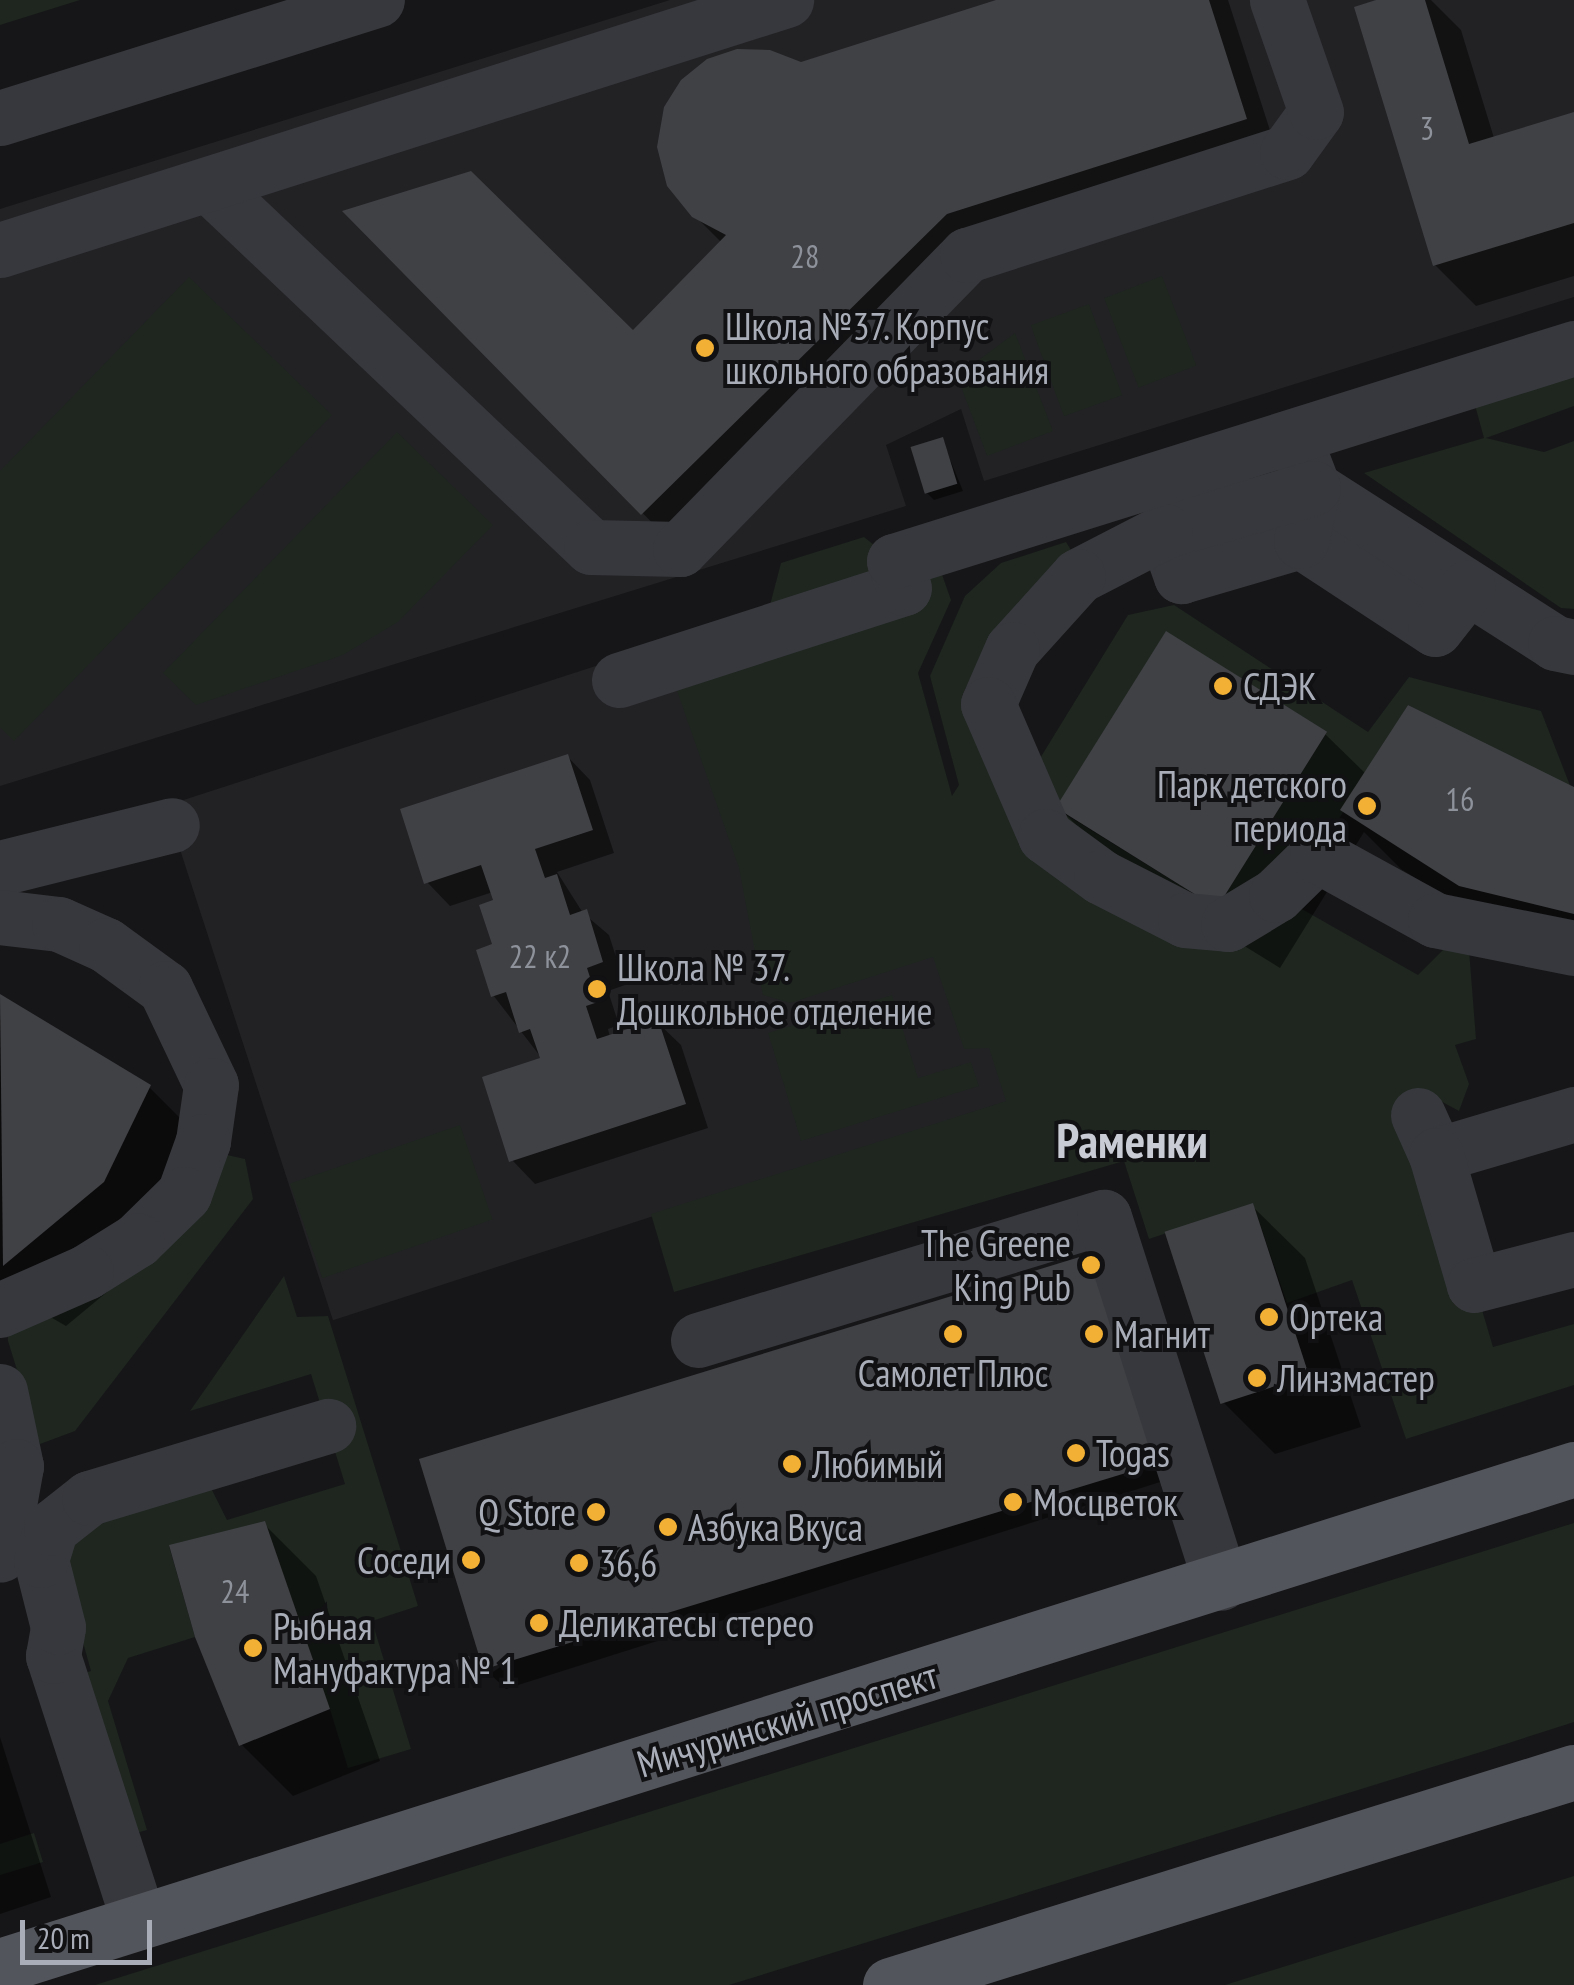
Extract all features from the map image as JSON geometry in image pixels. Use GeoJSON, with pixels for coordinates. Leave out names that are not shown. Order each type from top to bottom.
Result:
{"type":"FeatureCollection","features":[{"type":"Feature","properties":{"kind":"main road","name":"Мичуринский проспект"},"geometry":{"type":"LineString","coordinates":[[0,1966],[1574,1469]]}},
{"type":"Feature","properties":{"kind":"main road"},"geometry":{"type":"LineString","coordinates":[[918,1981],[1574,1772]]}},
{"type":"Feature","properties":{"kind":"street"},"geometry":{"type":"LineString","coordinates":[[0,118],[378,0]]}},
{"type":"Feature","properties":{"kind":"street"},"geometry":{"type":"LineString","coordinates":[[0,250],[786,0]]}},
{"type":"Feature","properties":{"kind":"street"},"geometry":{"type":"LineString","coordinates":[[209,184],[591,547],[680,549],[967,255],[1287,152],[1316,112],[1277,0]]}},
{"type":"Feature","properties":{"kind":"street"},"geometry":{"type":"LineString","coordinates":[[620,680],[904,588],[894,561],[1574,348]]}},
{"type":"Feature","properties":{"kind":"street"},"geometry":{"type":"LineString","coordinates":[[1292,434],[1313,488],[1300,541]]}},
{"type":"Feature","properties":{"kind":"street"},"geometry":{"type":"LineString","coordinates":[[1574,648],[1555,643],[1313,488],[1166,531],[1078,576],[1012,650],[988,704],[1044,836],[1102,877],[1185,920],[1228,924],[1276,895],[1317,855],[1435,920],[1574,948]]}},
{"type":"Feature","properties":{"kind":"street"},"geometry":{"type":"LineString","coordinates":[[1166,531],[1181,576],[1300,541],[1435,628],[1468,587]]}},
{"type":"Feature","properties":{"kind":"street"},"geometry":{"type":"LineString","coordinates":[[1,903],[172,825]]}},
{"type":"Feature","properties":{"kind":"street"},"geometry":{"type":"LineString","coordinates":[[1,903],[106,945],[165,988],[211,1085],[203,1141],[184,1194],[137,1240],[2,1306]]}},
{"type":"Feature","properties":{"kind":"street"},"geometry":{"type":"LineString","coordinates":[[1574,1114],[1427,1135],[1474,1285],[1574,1259]]}},
{"type":"Feature","properties":{"kind":"street"},"geometry":{"type":"LineString","coordinates":[[698,1340],[1104,1217],[1221,1583]]}},
{"type":"Feature","properties":{"kind":"street"},"geometry":{"type":"LineString","coordinates":[[0,1392],[16,1466],[0,1555]]}},
{"type":"Feature","properties":{"kind":"street"},"geometry":{"type":"LineString","coordinates":[[139,1922],[53,1656],[58,1627],[41,1560],[51,1528],[89,1498],[328,1426]]}},
{"type":"Feature","properties":{"kind":"shaded area"},"geometry":{"type":"Polygon","coordinates":[[[0,0],[80,0],[0,25],[0,0]]]}},
{"type":"Feature","properties":{"kind":"shaded area","name":"Школа №37. Корпус школьного образования"},"geometry":{"type":"Polygon","coordinates":[[[670,0],[1574,0],[1574,297],[984,481],[961,409],[886,445],[906,506],[0,786],[0,209],[670,0]]]}},
{"type":"Feature","properties":{"kind":"shaded area"},"geometry":{"type":"Polygon","coordinates":[[[1162,276],[1196,366],[1139,388],[1104,298],[1162,276]]]}},
{"type":"Feature","properties":{"kind":"shaded area"},"geometry":{"type":"Polygon","coordinates":[[[189,277],[332,415],[14,741],[0,727],[0,471],[189,277]]]}},
{"type":"Feature","properties":{"kind":"shaded area"},"geometry":{"type":"Polygon","coordinates":[[[1089,304],[1122,395],[1064,416],[1031,325],[1089,304]]]}},
{"type":"Feature","properties":{"kind":"shaded area"},"geometry":{"type":"Polygon","coordinates":[[[1015,333],[1053,431],[987,456],[957,376],[1015,333]]]}},
{"type":"Feature","properties":{"kind":"shaded area"},"geometry":{"type":"Polygon","coordinates":[[[1574,348],[1574,406],[1486,438],[1544,452],[1574,441],[1574,609],[1561,608],[1364,473],[1484,438],[1469,383],[1574,348]]]}},
{"type":"Feature","properties":{"kind":"shaded area"},"geometry":{"type":"Polygon","coordinates":[[[397,432],[493,525],[398,622],[343,655],[196,705],[163,673],[397,432]]]}},
{"type":"Feature","properties":{"kind":"shaded area"},"geometry":{"type":"Polygon","coordinates":[[[864,537],[894,561],[933,549],[951,600],[918,673],[952,796],[959,785],[930,676],[965,596],[1001,563],[1066,542],[1077,560],[985,648],[962,696],[1023,786],[1128,615],[1174,605],[1368,732],[1409,677],[1541,711],[1571,788],[1408,705],[1317,855],[1277,895],[1418,975],[1451,942],[1469,950],[1476,1039],[1455,1045],[1469,1084],[1459,1111],[1437,1099],[1436,1155],[1493,1347],[1574,1324],[1574,1385],[1406,1439],[1352,1280],[1287,1303],[1253,1204],[1149,1239],[1124,1161],[674,1292],[651,1214],[1006,1101],[989,1048],[964,1049],[933,957],[790,1003],[763,995],[739,868],[677,691],[787,652],[769,609],[781,563],[864,537]],[[1166,632],[1057,809],[1217,908],[1327,732],[1166,632]]]}},
{"type":"Feature","properties":{"kind":"shaded area","name":"Школа № 37. Дошкольное отделение"},"geometry":{"type":"Polygon","coordinates":[[[842,586],[1009,1101],[333,1320],[166,806],[842,586]]]}},
{"type":"Feature","properties":{"kind":"shaded area"},"geometry":{"type":"Polygon","coordinates":[[[892,995],[918,1078],[971,1062],[979,1086],[801,1141],[768,1033],[892,995]]]}},
{"type":"Feature","properties":{"kind":"shaded area"},"geometry":{"type":"Polygon","coordinates":[[[460,1125],[493,1220],[322,1278],[290,1184],[460,1125]]]}},
{"type":"Feature","properties":{"kind":"shaded area"},"geometry":{"type":"Polygon","coordinates":[[[200,1149],[245,1159],[253,1199],[75,1431],[40,1444],[8,1341],[6,1307],[86,1272],[200,1149]]]}},
{"type":"Feature","properties":{"kind":"shaded area"},"geometry":{"type":"Polygon","coordinates":[[[284,1276],[297,1317],[328,1316],[418,1606],[372,1621],[411,1749],[348,1768],[330,1709],[169,1546],[195,1637],[128,1658],[108,1701],[147,1830],[112,1840],[61,1682],[91,1671],[51,1528],[208,1482],[227,1520],[345,1484],[311,1374],[190,1411],[284,1276]]]}},
{"type":"Feature","properties":{"kind":"shaded area"},"geometry":{"type":"Polygon","coordinates":[[[1574,1523],[1574,1722],[1484,1751],[729,1985],[95,1985],[1574,1523]]]}},
{"type":"Feature","properties":{"kind":"shaded area"},"geometry":{"type":"Polygon","coordinates":[[[34,1833],[43,1862],[0,1875],[0,1844],[34,1833]]]}},
{"type":"Feature","properties":{"kind":"shaded area"},"geometry":{"type":"Polygon","coordinates":[[[1574,1876],[1574,1985],[1225,1985],[1574,1876]]]}},
{"type":"Feature","properties":{"kind":"building"},"geometry":{"type":"Polygon","coordinates":[[[996,0],[1209,0],[1247,119],[947,214],[641,515],[342,211],[471,171],[633,330],[726,235],[692,217],[667,186],[657,147],[664,107],[681,80],[707,59],[737,49],[770,50],[801,62],[996,0]]]}},
{"type":"Feature","properties":{"kind":"building"},"geometry":{"type":"Polygon","coordinates":[[[1376,0],[1425,0],[1469,144],[1574,112],[1574,223],[1433,266],[1354,7],[1376,0]]]}},
{"type":"Feature","properties":{"kind":"building"},"geometry":{"type":"Polygon","coordinates":[[[943,437],[957,484],[925,494],[910,447],[943,437]]]}},
{"type":"Feature","properties":{"kind":"building"},"geometry":{"type":"Polygon","coordinates":[[[1166,631],[1327,732],[1217,908],[1056,807],[1166,631]]]}},
{"type":"Feature","properties":{"kind":"building"},"geometry":{"type":"Polygon","coordinates":[[[1408,705],[1574,787],[1574,914],[1459,886],[1340,810],[1408,705]]]}},
{"type":"Feature","properties":{"kind":"building"},"geometry":{"type":"Polygon","coordinates":[[[568,754],[593,830],[535,849],[545,878],[557,874],[570,915],[587,909],[603,962],[587,968],[598,1002],[586,1006],[597,1039],[658,1019],[686,1104],[509,1162],[482,1077],[540,1058],[530,1029],[519,1033],[506,992],[491,997],[476,950],[492,944],[479,905],[493,900],[481,865],[424,884],[400,809],[568,754]]]}},
{"type":"Feature","properties":{"kind":"building"},"geometry":{"type":"Polygon","coordinates":[[[0,994],[151,1085],[104,1182],[3,1266],[0,994]]]}},
{"type":"Feature","properties":{"kind":"building"},"geometry":{"type":"Polygon","coordinates":[[[1253,1203],[1309,1375],[1220,1404],[1165,1232],[1253,1203]]]}},
{"type":"Feature","properties":{"kind":"building","name":"Любимый"},"geometry":{"type":"Polygon","coordinates":[[[1096,1252],[1160,1462],[483,1669],[419,1459],[1096,1252]]]}},
{"type":"Feature","properties":{"kind":"building"},"geometry":{"type":"Polygon","coordinates":[[[265,1521],[330,1709],[239,1746],[195,1637],[169,1545],[265,1521]]]}},
{"type":"Feature","properties":{"kind":"building"},"geometry":{"type":"Polygon","coordinates":[[[469,1656],[473,1669],[460,1673],[456,1660],[469,1656]]]}},
{"type":"Feature","properties":{"kind":"place","name":"Школа №37. Корпус школьного образования"},"geometry":{"type":"Point","coordinates":[705,348]}},
{"type":"Feature","properties":{"kind":"place","name":"СДЭК"},"geometry":{"type":"Point","coordinates":[1223,686]}},
{"type":"Feature","properties":{"kind":"place","name":"Парк детского периода"},"geometry":{"type":"Point","coordinates":[1367,806]}},
{"type":"Feature","properties":{"kind":"place","name":"Школа № 37. Дошкольное отделение"},"geometry":{"type":"Point","coordinates":[597,989]}},
{"type":"Feature","properties":{"kind":"place","name":"The Greene King Pub"},"geometry":{"type":"Point","coordinates":[1091,1265]}},
{"type":"Feature","properties":{"kind":"place","name":"Ортека"},"geometry":{"type":"Point","coordinates":[1269,1317]}},
{"type":"Feature","properties":{"kind":"place","name":"Самолет Плюс"},"geometry":{"type":"Point","coordinates":[953,1334]}},
{"type":"Feature","properties":{"kind":"place","name":"Магнит"},"geometry":{"type":"Point","coordinates":[1094,1334]}},
{"type":"Feature","properties":{"kind":"place","name":"Линзмастер"},"geometry":{"type":"Point","coordinates":[1257,1378]}},
{"type":"Feature","properties":{"kind":"place","name":"Togas"},"geometry":{"type":"Point","coordinates":[1076,1453]}},
{"type":"Feature","properties":{"kind":"place","name":"Любимый"},"geometry":{"type":"Point","coordinates":[792,1464]}},
{"type":"Feature","properties":{"kind":"place","name":"Мосцветок"},"geometry":{"type":"Point","coordinates":[1013,1502]}},
{"type":"Feature","properties":{"kind":"place","name":"Q Store"},"geometry":{"type":"Point","coordinates":[596,1512]}},
{"type":"Feature","properties":{"kind":"place","name":"Азбука Вкуса"},"geometry":{"type":"Point","coordinates":[668,1527]}},
{"type":"Feature","properties":{"kind":"place","name":"Соседи"},"geometry":{"type":"Point","coordinates":[471,1560]}},
{"type":"Feature","properties":{"kind":"place","name":"36,6"},"geometry":{"type":"Point","coordinates":[579,1563]}},
{"type":"Feature","properties":{"kind":"place","name":"Деликатесы стерео"},"geometry":{"type":"Point","coordinates":[539,1623]}},
{"type":"Feature","properties":{"kind":"place","name":"Рыбная Мануфактура № 1"},"geometry":{"type":"Point","coordinates":[253,1648]}},
{"type":"Feature","properties":{"kind":"district","name":"Раменки"},"geometry":{"type":"Point","coordinates":[1132,1141]}}]}
